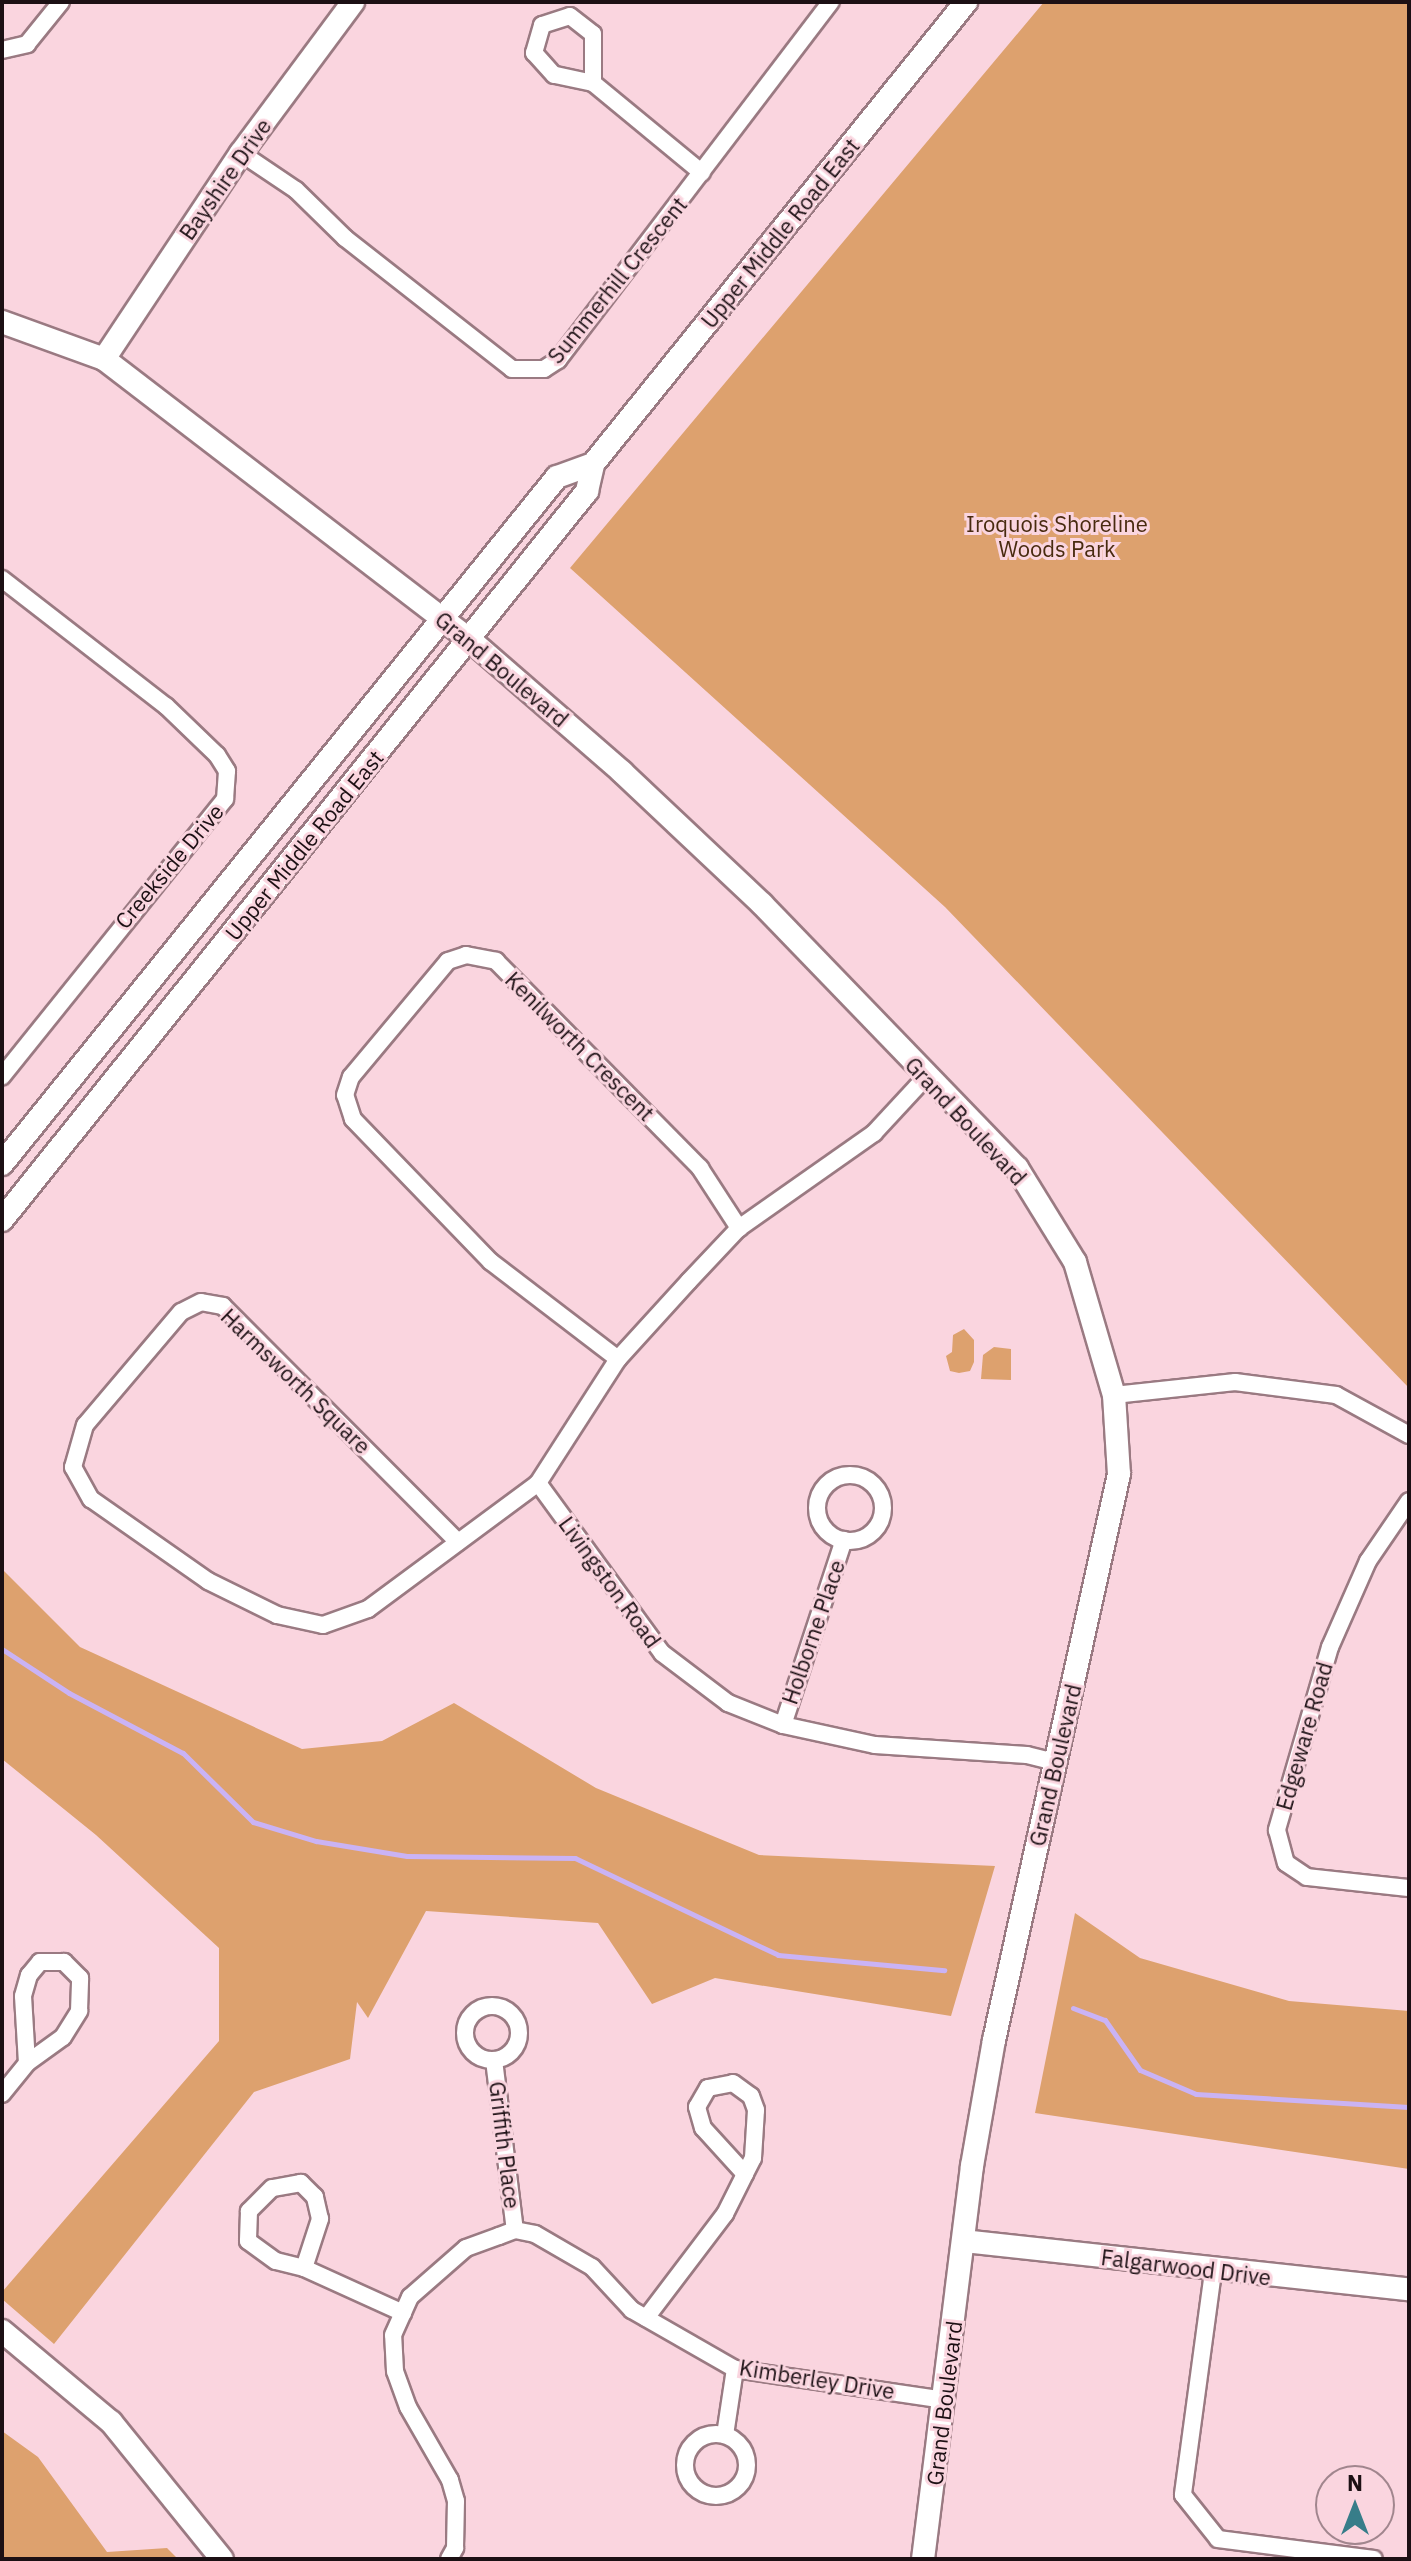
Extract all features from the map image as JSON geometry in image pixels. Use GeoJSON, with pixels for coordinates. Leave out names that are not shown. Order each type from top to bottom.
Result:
{"type":"FeatureCollection","features":[{"type":"Feature","properties":{"kind":"street"},"geometry":{"type":"LineString","coordinates":[[2,50],[27,44],[61,2]]}},
{"type":"Feature","properties":{"kind":"street","name":"Bayshire Drive"},"geometry":{"type":"LineString","coordinates":[[104,359],[241,153],[353,2]]}},
{"type":"Feature","properties":{"kind":"street","name":"Summerhill Crescent"},"geometry":{"type":"LineString","coordinates":[[241,153],[296,190],[345,238],[512,369],[527,372],[558,360],[831,2]]}},
{"type":"Feature","properties":{"kind":"street","name":"Upper Middle Road East"},"geometry":{"type":"LineString","coordinates":[[2,1220],[587,491],[593,464],[966,2]]}},
{"type":"Feature","properties":{"kind":"street"},"geometry":{"type":"LineString","coordinates":[[593,83],[595,44],[587,26],[570,16],[550,19],[536,33],[538,63],[554,75],[593,83],[702,173]]}},
{"type":"Feature","properties":{"kind":"street","name":"Grand Boulevard"},"geometry":{"type":"LineString","coordinates":[[2,322],[104,359],[468,638],[622,772],[762,904],[925,1078],[1017,1168],[1075,1262],[1114,1395],[1119,1474],[994,2040],[964,2241],[923,2559]]}},
{"type":"Feature","properties":{"kind":"street","name":"Upper Middle Road East"},"geometry":{"type":"LineString","coordinates":[[2,1164],[557,477],[593,464]]}},
{"type":"Feature","properties":{"kind":"street","name":"Creekside Drive"},"geometry":{"type":"LineString","coordinates":[[2,579],[166,706],[217,755],[227,771],[225,799],[172,858],[2,1076]]}},
{"type":"Feature","properties":{"kind":"street","name":"Kenilworth Crescent"},"geometry":{"type":"LineString","coordinates":[[618,1359],[491,1262],[353,1119],[345,1095],[351,1077],[448,961],[466,955],[496,961],[700,1168],[739,1228]]}},
{"type":"Feature","properties":{"kind":"street","name":"Harmsworth Square"},"geometry":{"type":"LineString","coordinates":[[458,1542],[223,1306],[201,1302],[181,1312],[85,1425],[73,1467],[91,1499],[208,1581],[277,1615],[323,1625],[368,1609],[538,1483],[618,1359],[739,1228],[874,1133],[925,1078]]}},
{"type":"Feature","properties":{"kind":"street"},"geometry":{"type":"LineString","coordinates":[[1114,1395],[1235,1382],[1336,1395],[1409,1435]]}},
{"type":"Feature","properties":{"kind":"street","name":"Holborne Place"},"geometry":{"type":"LineString","coordinates":[[859,1477],[877,1489],[883,1510],[866,1537],[844,1540],[826,1530],[819,1501],[838,1478],[859,1477]]}},
{"type":"Feature","properties":{"kind":"street","name":"Livingston Road"},"geometry":{"type":"LineString","coordinates":[[538,1483],[662,1653],[728,1703],[783,1725],[875,1745],[1027,1755],[1056,1762]]}},
{"type":"Feature","properties":{"kind":"street","name":"Edgeware Road"},"geometry":{"type":"LineString","coordinates":[[1409,1501],[1368,1561],[1330,1647],[1277,1830],[1286,1863],[1307,1877],[1409,1888]]}},
{"type":"Feature","properties":{"kind":"street","name":"Holborne Place"},"geometry":{"type":"LineString","coordinates":[[783,1725],[844,1540]]}},
{"type":"Feature","properties":{"kind":"street"},"geometry":{"type":"LineString","coordinates":[[2,2094],[27,2063],[63,2037],[79,2011],[80,1978],[64,1962],[40,1962],[29,1975],[23,1996],[27,2063]]}},
{"type":"Feature","properties":{"kind":"street","name":"Griffith Place"},"geometry":{"type":"LineString","coordinates":[[494,2060],[515,2230]]}},
{"type":"Feature","properties":{"kind":"street"},"geometry":{"type":"LineString","coordinates":[[646,2318],[725,2214],[745,2174],[753,2158],[756,2110],[751,2096],[733,2083],[708,2088],[697,2107],[703,2128],[745,2174]]}},
{"type":"Feature","properties":{"kind":"street"},"geometry":{"type":"LineString","coordinates":[[304,2268],[320,2219],[315,2197],[301,2183],[272,2188],[249,2211],[248,2241],[276,2261],[304,2268],[403,2313]]}},
{"type":"Feature","properties":{"kind":"street"},"geometry":{"type":"LineString","coordinates":[[449,2559],[455,2548],[456,2501],[450,2480],[408,2407],[395,2371],[393,2335],[410,2297],[466,2248],[515,2230]]}},
{"type":"Feature","properties":{"kind":"street","name":"Kimberley Drive"},"geometry":{"type":"LineString","coordinates":[[515,2230],[535,2234],[592,2267],[646,2318],[735,2369],[944,2400]]}},
{"type":"Feature","properties":{"kind":"street","name":"Falgarwood Drive"},"geometry":{"type":"LineString","coordinates":[[964,2241],[1213,2272],[1409,2289]]}},
{"type":"Feature","properties":{"kind":"street"},"geometry":{"type":"LineString","coordinates":[[1213,2272],[1183,2495],[1218,2539],[1374,2559]]}},
{"type":"Feature","properties":{"kind":"street"},"geometry":{"type":"LineString","coordinates":[[2,2331],[111,2422],[222,2559]]}},
{"type":"Feature","properties":{"kind":"street"},"geometry":{"type":"LineString","coordinates":[[725,2435],[735,2369]]}},
{"type":"Feature","properties":{"kind":"green space","name":"Iroquois Shoreline Woods Park"},"geometry":{"type":"Polygon","coordinates":[[[1044,2],[1409,2],[1409,1388],[945,907],[570,568],[1044,2]]]}},
{"type":"Feature","properties":{"kind":"green space"},"geometry":{"type":"Polygon","coordinates":[[[964,1329],[974,1340],[974,1362],[970,1371],[959,1373],[950,1371],[946,1356],[952,1352],[953,1335],[964,1329]]]}},
{"type":"Feature","properties":{"kind":"green space"},"geometry":{"type":"Polygon","coordinates":[[[994,1347],[1011,1349],[1011,1380],[981,1379],[983,1355],[994,1347]]]}},
{"type":"Feature","properties":{"kind":"green space"},"geometry":{"type":"Polygon","coordinates":[[[2,1569],[80,1647],[302,1749],[382,1741],[454,1703],[596,1788],[759,1855],[995,1866],[951,2016],[715,1978],[652,2004],[598,1923],[426,1911],[368,2018],[357,2002],[350,2059],[254,2092],[54,2344],[2,2299],[2,2292],[219,2041],[219,1948],[96,1835],[2,1759],[2,1569]]]}},
{"type":"Feature","properties":{"kind":"green space"},"geometry":{"type":"Polygon","coordinates":[[[1075,1913],[1140,1958],[1289,2001],[1409,2011],[1409,2169],[1035,2113],[1075,1913]]]}},
{"type":"Feature","properties":{"kind":"green space"},"geometry":{"type":"Polygon","coordinates":[[[2,2431],[38,2457],[107,2552],[167,2548],[178,2559],[2,2559],[2,2431]]]}},
{"type":"Feature","properties":{"kind":"waterway"},"geometry":{"type":"LineString","coordinates":[[2,1649],[69,1693],[183,1753],[253,1822],[316,1841],[407,1856],[575,1858],[778,1955],[944,1970]]}},
{"type":"Feature","properties":{"kind":"waterway"},"geometry":{"type":"LineString","coordinates":[[1073,2008],[1105,2020],[1140,2070],[1196,2094],[1409,2107]]}}]}
